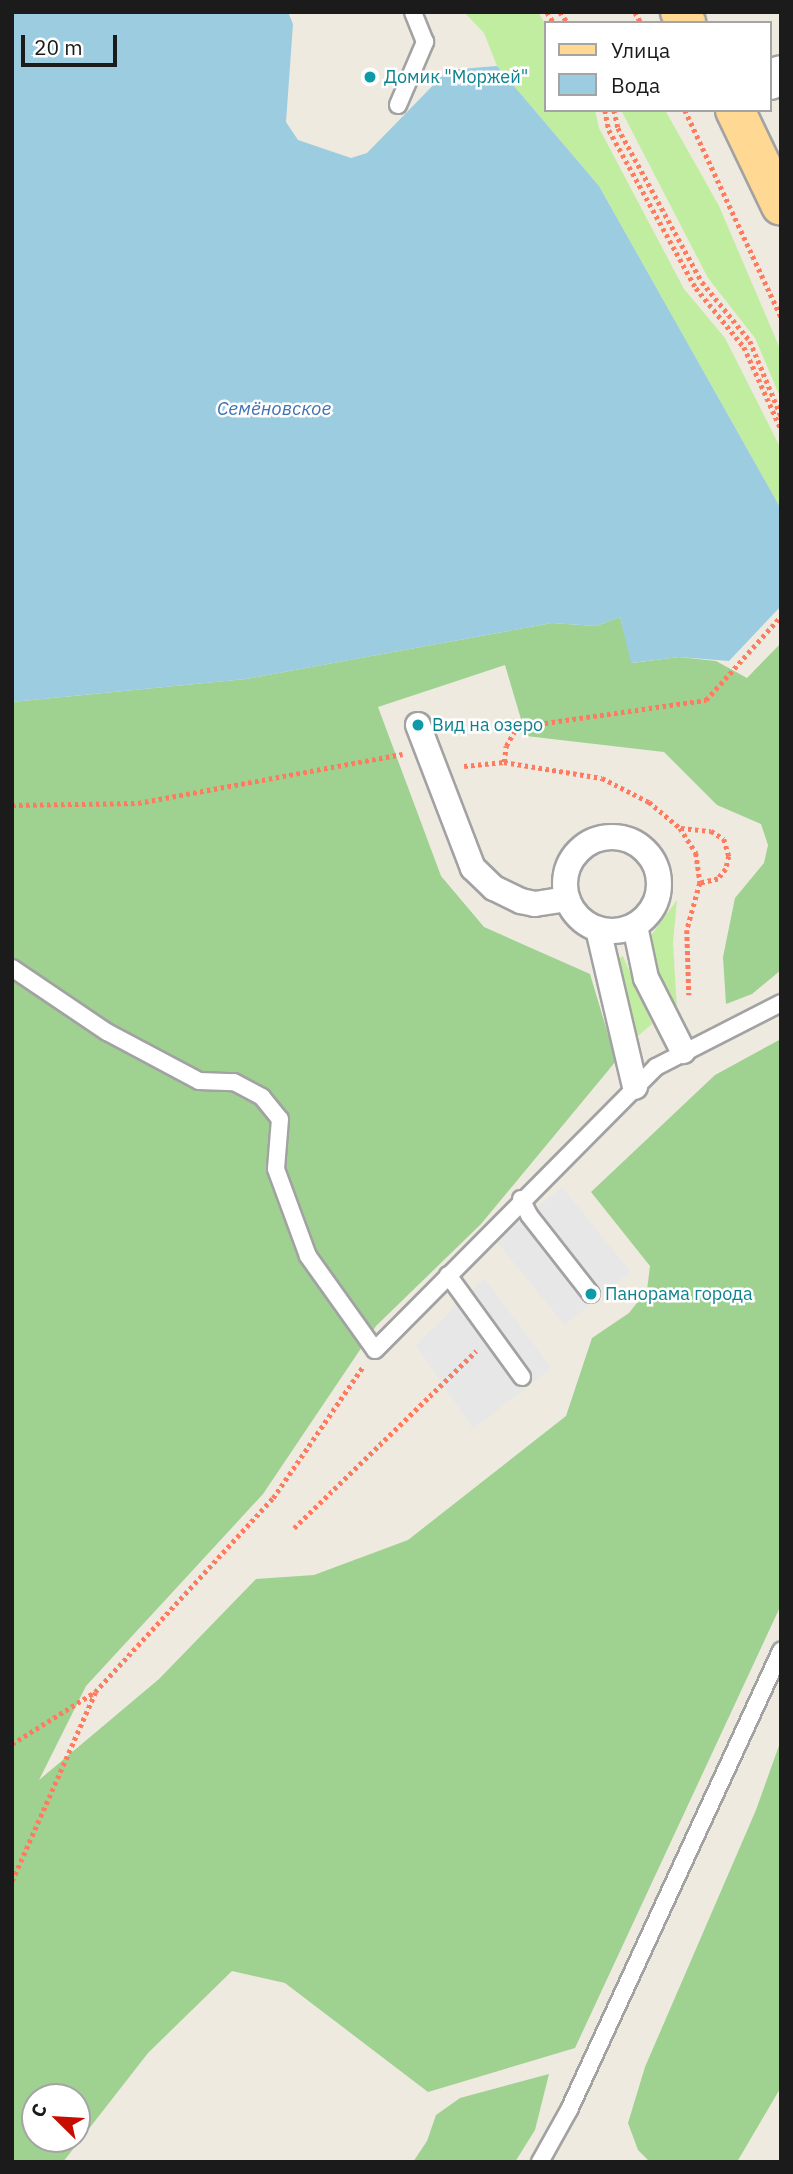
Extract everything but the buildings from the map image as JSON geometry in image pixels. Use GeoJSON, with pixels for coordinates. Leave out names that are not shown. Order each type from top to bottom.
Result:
{"type":"FeatureCollection","features":[{"type":"Feature","properties":{"kind":"main road"},"geometry":{"type":"LineString","coordinates":[[736,112],[781,206]]}},
{"type":"Feature","properties":{"kind":"street"},"geometry":{"type":"LineString","coordinates":[[418,724],[473,868],[494,888],[521,901],[535,904],[568,898]]}},
{"type":"Feature","properties":{"kind":"street"},"geometry":{"type":"LineString","coordinates":[[614,837],[632,842],[648,852],[657,868],[659,886],[655,904],[635,926],[610,931],[598,929],[577,916],[568,898],[570,864],[580,849],[596,840],[614,837]]}},
{"type":"Feature","properties":{"kind":"street"},"geometry":{"type":"LineString","coordinates":[[635,926],[646,978],[692,1047]]}},
{"type":"Feature","properties":{"kind":"street"},"geometry":{"type":"LineString","coordinates":[[598,929],[635,1087]]}},
{"type":"Feature","properties":{"kind":"lane"},"geometry":{"type":"LineString","coordinates":[[398,105],[425,41],[413,12]]}},
{"type":"Feature","properties":{"kind":"lane"},"geometry":{"type":"LineString","coordinates":[[12,968],[107,1032],[199,1081],[234,1082],[261,1097],[280,1119],[276,1169],[308,1256],[374,1350],[635,1087],[692,1047],[781,1003]]}},
{"type":"Feature","properties":{"kind":"lane"},"geometry":{"type":"LineString","coordinates":[[521,1199],[529,1215],[591,1294]]}},
{"type":"Feature","properties":{"kind":"lane"},"geometry":{"type":"LineString","coordinates":[[448,1275],[522,1377]]}},
{"type":"Feature","properties":{"kind":"lane"},"geometry":{"type":"LineString","coordinates":[[540,2162],[569,2110],[781,1651]]}},
{"type":"Feature","properties":{"kind":"path"},"geometry":{"type":"LineString","coordinates":[[605,112],[609,130],[696,288],[744,347],[781,429]]}},
{"type":"Feature","properties":{"kind":"path"},"geometry":{"type":"LineString","coordinates":[[614,112],[618,128],[702,282],[750,341],[781,416]]}},
{"type":"Feature","properties":{"kind":"path"},"geometry":{"type":"LineString","coordinates":[[685,112],[781,317]]}},
{"type":"Feature","properties":{"kind":"path"},"geometry":{"type":"LineString","coordinates":[[504,762],[506,746],[517,727],[706,701],[781,616]]}},
{"type":"Feature","properties":{"kind":"path"},"geometry":{"type":"LineString","coordinates":[[12,805],[138,803],[394,757]]}},
{"type":"Feature","properties":{"kind":"path"},"geometry":{"type":"LineString","coordinates":[[477,762],[504,762],[602,778],[649,802],[680,828],[696,853],[700,883],[687,930],[685,966],[692,1047]]}},
{"type":"Feature","properties":{"kind":"path"},"geometry":{"type":"LineString","coordinates":[[680,828],[711,831],[724,839],[729,856],[726,869],[718,878],[700,883]]}},
{"type":"Feature","properties":{"kind":"path"},"geometry":{"type":"LineString","coordinates":[[294,1528],[492,1335]]}},
{"type":"Feature","properties":{"kind":"path"},"geometry":{"type":"LineString","coordinates":[[12,1744],[95,1692],[273,1498],[374,1350]]}},
{"type":"Feature","properties":{"kind":"path"},"geometry":{"type":"LineString","coordinates":[[12,1881],[95,1692]]}},
{"type":"Feature","properties":{"kind":"green space"},"geometry":{"type":"Polygon","coordinates":[[[464,12],[538,12],[544,22],[544,112],[595,112],[599,128],[684,289],[725,338],[781,449],[781,509],[599,186],[497,66],[484,33],[464,12]]]}},
{"type":"Feature","properties":{"kind":"green space"},"geometry":{"type":"Polygon","coordinates":[[[622,112],[666,112],[719,206],[781,351],[781,399],[755,338],[708,278],[622,112]]]}},
{"type":"Feature","properties":{"kind":"green space"},"geometry":{"type":"Polygon","coordinates":[[[620,617],[632,663],[679,657],[716,661],[747,678],[781,643],[781,970],[752,994],[726,1004],[723,957],[735,898],[764,863],[768,845],[761,824],[717,805],[664,752],[526,736],[505,665],[378,707],[441,876],[484,927],[590,974],[616,1061],[481,1224],[376,1326],[263,1494],[86,1686],[39,1780],[159,1679],[256,1579],[314,1575],[408,1540],[566,1416],[592,1338],[629,1313],[647,1290],[650,1266],[591,1192],[715,1075],[781,1039],[781,1605],[575,2048],[428,2092],[285,1983],[232,1971],[148,2053],[91,2126],[91,2083],[21,2083],[21,2153],[70,2153],[63,2162],[12,2162],[12,702],[246,679],[552,623],[596,626],[620,617]]]}},
{"type":"Feature","properties":{"kind":"green space"},"geometry":{"type":"Polygon","coordinates":[[[677,900],[673,943],[677,1010],[662,986],[651,946],[652,934],[677,900]]]}},
{"type":"Feature","properties":{"kind":"green space"},"geometry":{"type":"Polygon","coordinates":[[[623,956],[652,1024],[632,1041],[615,961],[623,956]]]}},
{"type":"Feature","properties":{"kind":"green space"},"geometry":{"type":"Polygon","coordinates":[[[781,1740],[781,2087],[737,2162],[650,2162],[638,2150],[628,2123],[645,2067],[756,1810],[781,1740]]]}},
{"type":"Feature","properties":{"kind":"green space"},"geometry":{"type":"Polygon","coordinates":[[[549,2074],[535,2130],[515,2162],[413,2162],[427,2141],[436,2115],[460,2098],[549,2074]]]}},
{"type":"Feature","properties":{"kind":"shaded area"},"geometry":{"type":"Polygon","coordinates":[[[562,1187],[631,1272],[565,1325],[496,1240],[562,1187]]]}},
{"type":"Feature","properties":{"kind":"shaded area"},"geometry":{"type":"Polygon","coordinates":[[[484,1278],[551,1368],[473,1429],[416,1345],[484,1278]]]}},
{"type":"Feature","properties":{"kind":"water","name":"Семёновское"},"geometry":{"type":"Polygon","coordinates":[[[12,12],[288,12],[293,24],[286,122],[298,140],[351,158],[367,153],[448,70],[497,66],[599,186],[781,509],[781,606],[729,661],[679,657],[631,663],[620,617],[596,626],[552,623],[246,679],[12,702],[12,12]]]}},
{"type":"Feature","properties":{"kind":"place","name":"Домик \"Моржей\""},"geometry":{"type":"Point","coordinates":[370,77]}},
{"type":"Feature","properties":{"kind":"place","name":"Вид на озеро"},"geometry":{"type":"Point","coordinates":[418,725]}},
{"type":"Feature","properties":{"kind":"place","name":"Панорама города"},"geometry":{"type":"Point","coordinates":[591,1294]}}]}
